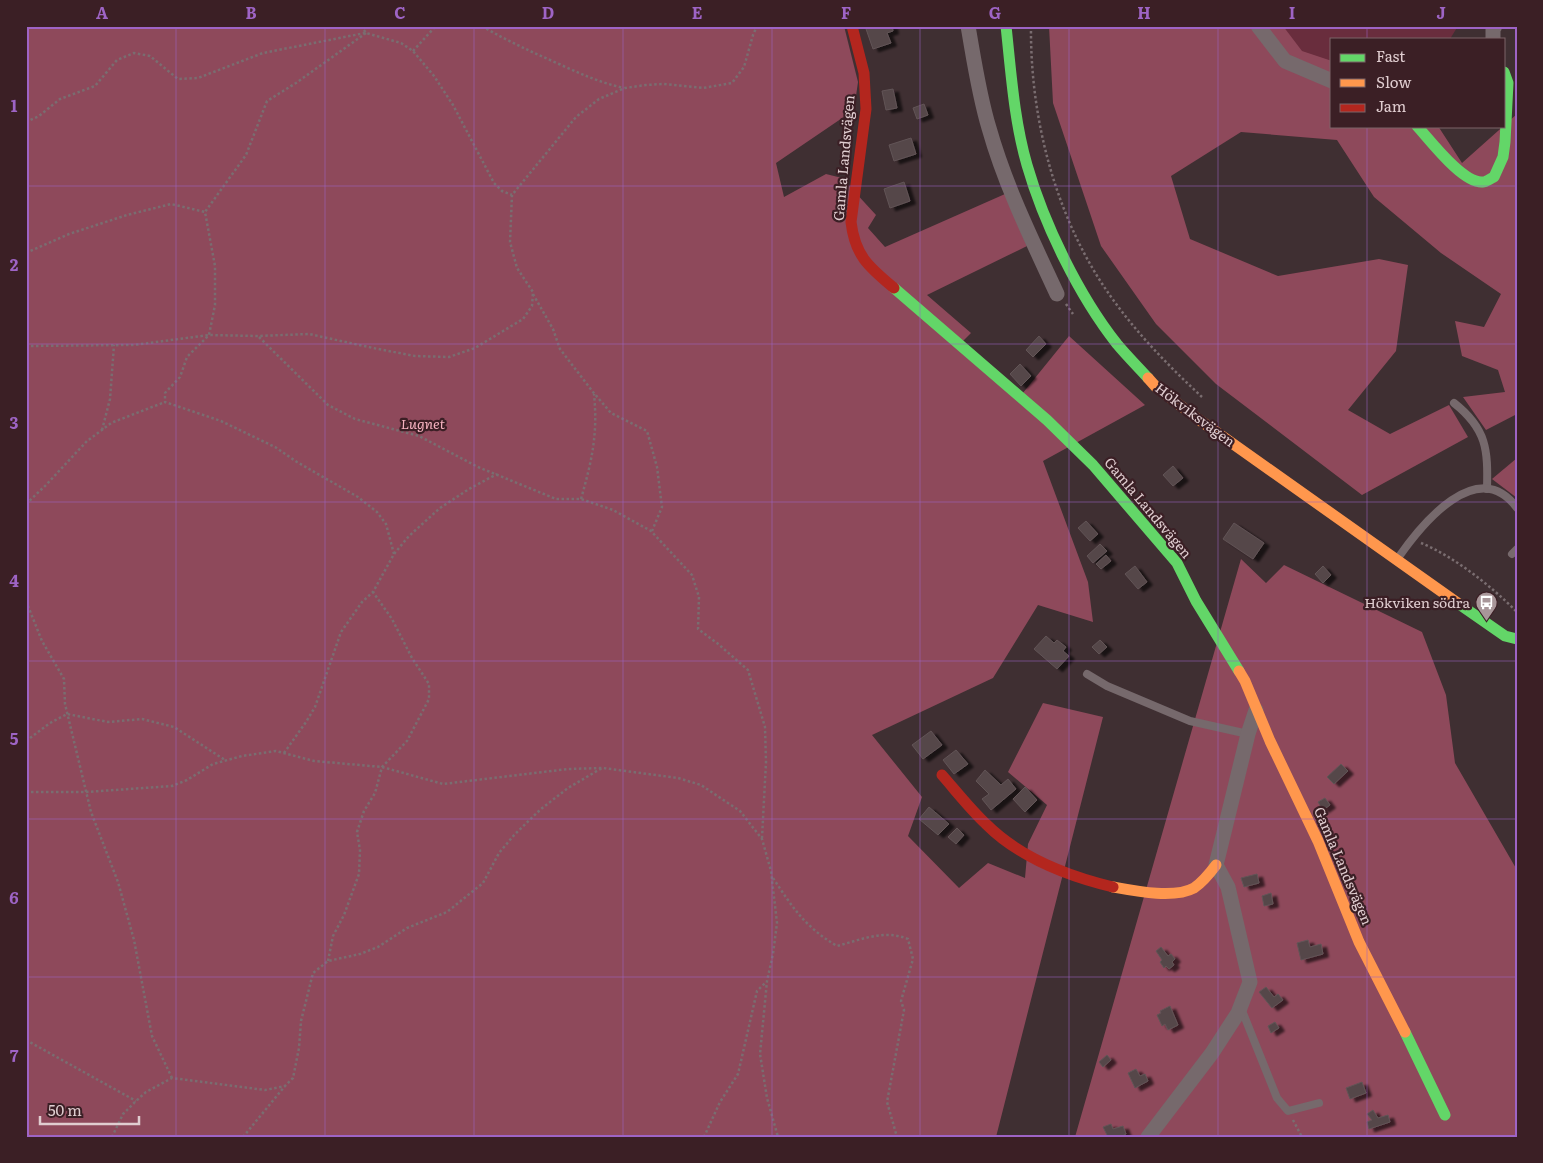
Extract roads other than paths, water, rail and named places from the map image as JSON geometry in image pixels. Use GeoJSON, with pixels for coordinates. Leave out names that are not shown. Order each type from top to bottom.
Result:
{"type":"FeatureCollection","features":[{"type":"Feature","properties":{"kind":"street","name":"Gamla Landsvägen"},"geometry":{"type":"LineString","coordinates":[[852,26],[864,73],[866,109],[851,222],[859,252],[871,269],[896,292],[1047,420],[1093,465],[1176,563],[1196,601],[1245,681],[1256,710],[1318,841],[1359,942],[1445,1115]]}},
{"type":"Feature","properties":{"kind":"street"},"geometry":{"type":"LineString","coordinates":[[968,26],[976,76],[988,126],[1021,215],[1058,294]]}},
{"type":"Feature","properties":{"kind":"street"},"geometry":{"type":"LineString","coordinates":[[1258,26],[1286,61],[1330,80]]}},
{"type":"Feature","properties":{"kind":"street"},"geometry":{"type":"LineString","coordinates":[[1493,38],[1495,26]]}},
{"type":"Feature","properties":{"kind":"street","name":"Hökviksvägen"},"geometry":{"type":"LineString","coordinates":[[1008,29],[1008,52],[1015,108],[1027,165],[1046,218],[1076,283],[1117,344],[1156,388],[1515,644]]}},
{"type":"Feature","properties":{"kind":"street"},"geometry":{"type":"LineString","coordinates":[[1506,78],[1508,83],[1506,122]]}},
{"type":"Feature","properties":{"kind":"street"},"geometry":{"type":"LineString","coordinates":[[1419,128],[1461,173],[1470,179],[1484,182],[1494,176],[1501,163],[1506,128]]}},
{"type":"Feature","properties":{"kind":"street"},"geometry":{"type":"LineString","coordinates":[[942,775],[1001,838],[1067,876],[1112,889],[1178,893],[1190,890],[1202,882],[1216,865],[1248,734],[1256,710]]}},
{"type":"Feature","properties":{"kind":"street"},"geometry":{"type":"LineString","coordinates":[[1148,1137],[1212,1053],[1238,1013],[1250,982],[1228,887],[1216,865]]}},
{"type":"Feature","properties":{"kind":"lane"},"geometry":{"type":"LineString","coordinates":[[1454,403],[1475,424],[1486,447],[1487,489]]}},
{"type":"Feature","properties":{"kind":"lane"},"geometry":{"type":"LineString","coordinates":[[1397,559],[1412,539],[1442,508],[1457,496],[1472,490],[1487,489],[1500,492],[1511,500],[1517,508]]}},
{"type":"Feature","properties":{"kind":"lane"},"geometry":{"type":"LineString","coordinates":[[1505,636],[1514,628]]}},
{"type":"Feature","properties":{"kind":"lane"},"geometry":{"type":"LineString","coordinates":[[1087,674],[1107,686],[1190,721],[1248,734]]}},
{"type":"Feature","properties":{"kind":"lane"},"geometry":{"type":"LineString","coordinates":[[1240,1006],[1277,1098],[1288,1110],[1319,1103]]}},
{"type":"Feature","properties":{"kind":"place","name":"Hökviken södra"},"geometry":{"type":"Point","coordinates":[1486,622]}},
{"type":"Feature","properties":{"kind":"park label","name":"Lugnet"},"geometry":{"type":"Point","coordinates":[423,424]}}]}
